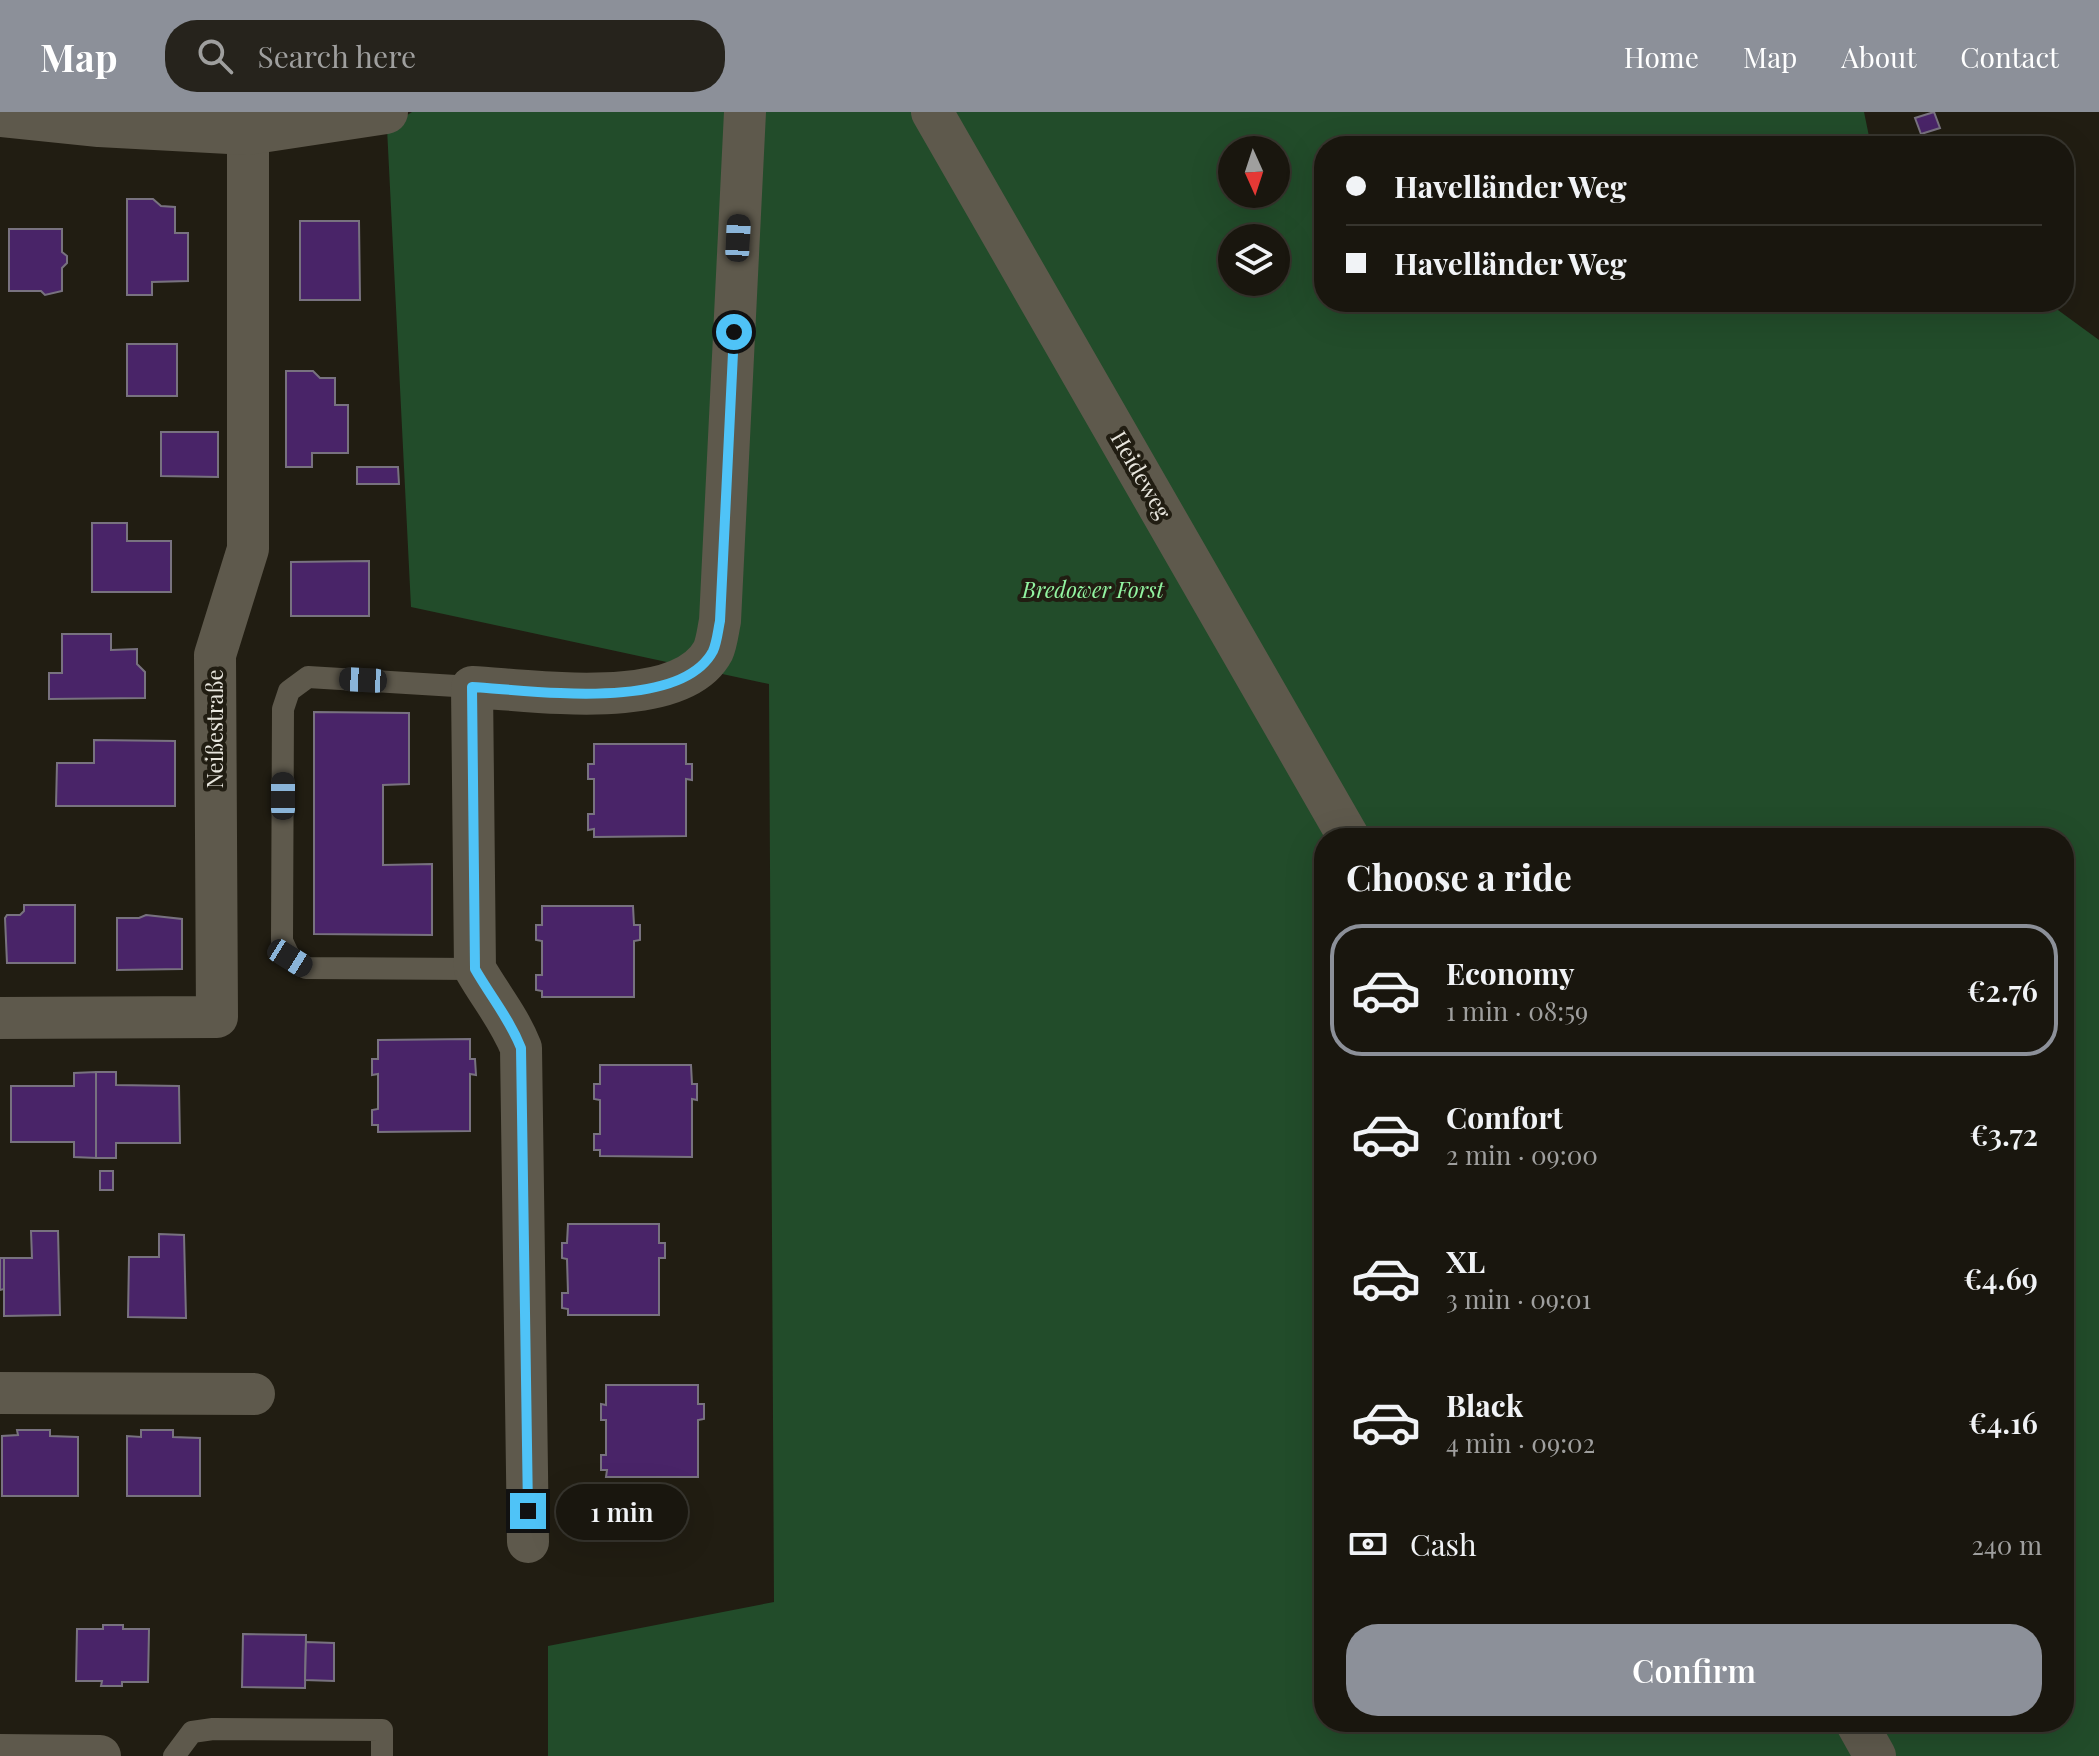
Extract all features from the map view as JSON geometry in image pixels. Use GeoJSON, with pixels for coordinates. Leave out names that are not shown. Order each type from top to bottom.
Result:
{"type":"FeatureCollection","features":[{"type":"Feature","properties":{"kind":"street"},"geometry":{"type":"LineString","coordinates":[[0,115],[99,125],[248,133],[386,112]]}},
{"type":"Feature","properties":{"kind":"street"},"geometry":{"type":"LineString","coordinates":[[528,1542],[521,1048],[510,1021],[475,969],[472,687],[620,693],[657,689],[687,678],[714,649],[720,621],[745,112]]}},
{"type":"Feature","properties":{"kind":"street","name":"Heideweg"},"geometry":{"type":"LineString","coordinates":[[932,112],[1343,828]]}},
{"type":"Feature","properties":{"kind":"street","name":"Neißestraße"},"geometry":{"type":"LineString","coordinates":[[0,1018],[217,1017],[215,655],[248,549],[248,133]]}},
{"type":"Feature","properties":{"kind":"street"},"geometry":{"type":"LineString","coordinates":[[0,1393],[254,1394]]}},
{"type":"Feature","properties":{"kind":"street"},"geometry":{"type":"LineString","coordinates":[[1862,1732],[1875,1756]]}},
{"type":"Feature","properties":{"kind":"street"},"geometry":{"type":"LineString","coordinates":[[0,1755],[100,1756]]}},
{"type":"Feature","properties":{"kind":"lane"},"geometry":{"type":"LineString","coordinates":[[472,687],[308,677],[289,691],[283,709],[282,941],[290,958],[306,968],[475,969]]}},
{"type":"Feature","properties":{"kind":"lane"},"geometry":{"type":"LineString","coordinates":[[174,1756],[192,1732],[228,1729],[382,1730],[382,1756]]}},
{"type":"Feature","properties":{"kind":"green space","name":"Bredower Forst"},"geometry":{"type":"Polygon","coordinates":[[[412,112],[1864,112],[1869,136],[1314,136],[1314,312],[2061,312],[2099,340],[2099,1756],[548,1756],[548,1646],[774,1602],[769,684],[411,607],[387,128],[412,112]]]}},
{"type":"Feature","properties":{"kind":"building"},"geometry":{"type":"Polygon","coordinates":[[[1934,112],[1940,128],[1921,134],[1915,118],[1934,112]]]}},
{"type":"Feature","properties":{"kind":"building"},"geometry":{"type":"Polygon","coordinates":[[[127,199],[153,199],[161,206],[175,207],[175,233],[188,233],[188,281],[152,282],[152,295],[127,295],[127,199]]]}},
{"type":"Feature","properties":{"kind":"building"},"geometry":{"type":"Polygon","coordinates":[[[300,221],[359,221],[360,300],[300,300],[300,221]]]}},
{"type":"Feature","properties":{"kind":"building"},"geometry":{"type":"Polygon","coordinates":[[[9,229],[62,229],[62,252],[67,256],[67,263],[62,268],[62,291],[45,295],[41,291],[9,291],[9,229]]]}},
{"type":"Feature","properties":{"kind":"building"},"geometry":{"type":"Polygon","coordinates":[[[127,344],[177,344],[177,396],[127,396],[127,344]]]}},
{"type":"Feature","properties":{"kind":"building"},"geometry":{"type":"Polygon","coordinates":[[[286,371],[313,371],[320,378],[335,378],[335,405],[348,405],[348,453],[312,453],[312,467],[286,467],[286,371]]]}},
{"type":"Feature","properties":{"kind":"building"},"geometry":{"type":"Polygon","coordinates":[[[161,432],[218,432],[218,477],[161,476],[161,432]]]}},
{"type":"Feature","properties":{"kind":"building"},"geometry":{"type":"Polygon","coordinates":[[[357,467],[398,467],[399,484],[357,484],[357,467]]]}},
{"type":"Feature","properties":{"kind":"building"},"geometry":{"type":"Polygon","coordinates":[[[92,523],[127,523],[127,541],[171,541],[171,592],[92,592],[92,523]]]}},
{"type":"Feature","properties":{"kind":"building"},"geometry":{"type":"Polygon","coordinates":[[[369,561],[369,616],[291,616],[291,562],[369,561]]]}},
{"type":"Feature","properties":{"kind":"building"},"geometry":{"type":"Polygon","coordinates":[[[62,634],[111,634],[111,650],[137,649],[137,664],[145,672],[145,698],[49,699],[49,673],[62,673],[62,634]]]}},
{"type":"Feature","properties":{"kind":"building"},"geometry":{"type":"Polygon","coordinates":[[[314,712],[409,713],[409,784],[383,785],[383,865],[432,864],[432,935],[314,934],[314,712]]]}},
{"type":"Feature","properties":{"kind":"building"},"geometry":{"type":"Polygon","coordinates":[[[94,740],[175,741],[175,806],[56,806],[57,763],[94,763],[94,740]]]}},
{"type":"Feature","properties":{"kind":"building"},"geometry":{"type":"Polygon","coordinates":[[[594,744],[686,744],[686,764],[692,764],[692,780],[686,779],[686,836],[594,837],[594,829],[588,830],[588,814],[594,814],[594,779],[588,779],[588,764],[594,764],[594,744]]]}},
{"type":"Feature","properties":{"kind":"building"},"geometry":{"type":"Polygon","coordinates":[[[24,905],[75,905],[75,963],[7,963],[5,918],[7,915],[20,915],[24,905]]]}},
{"type":"Feature","properties":{"kind":"building"},"geometry":{"type":"Polygon","coordinates":[[[542,906],[633,906],[634,925],[640,925],[640,940],[634,941],[634,997],[542,997],[542,991],[536,990],[536,975],[542,975],[542,941],[536,940],[536,925],[542,925],[542,906]]]}},
{"type":"Feature","properties":{"kind":"building"},"geometry":{"type":"Polygon","coordinates":[[[146,915],[182,919],[182,969],[117,970],[117,918],[146,915]]]}},
{"type":"Feature","properties":{"kind":"building"},"geometry":{"type":"Polygon","coordinates":[[[470,1039],[470,1059],[475,1059],[476,1075],[470,1074],[470,1131],[378,1132],[378,1125],[372,1125],[372,1110],[378,1109],[378,1074],[372,1075],[372,1059],[378,1059],[378,1040],[470,1039]]]}},
{"type":"Feature","properties":{"kind":"building"},"geometry":{"type":"Polygon","coordinates":[[[600,1065],[691,1065],[692,1084],[697,1084],[697,1100],[692,1099],[692,1157],[600,1156],[600,1150],[594,1150],[594,1134],[600,1134],[600,1100],[594,1099],[594,1084],[600,1084],[600,1065]]]}},
{"type":"Feature","properties":{"kind":"building"},"geometry":{"type":"Polygon","coordinates":[[[96,1072],[116,1072],[116,1085],[179,1086],[180,1143],[116,1143],[116,1158],[96,1158],[96,1072]]]}},
{"type":"Feature","properties":{"kind":"building"},"geometry":{"type":"Polygon","coordinates":[[[96,1072],[96,1158],[74,1157],[74,1142],[11,1142],[11,1086],[74,1086],[74,1073],[96,1072]]]}},
{"type":"Feature","properties":{"kind":"building"},"geometry":{"type":"Polygon","coordinates":[[[100,1171],[113,1171],[113,1190],[100,1190],[100,1171]]]}},
{"type":"Feature","properties":{"kind":"building"},"geometry":{"type":"Polygon","coordinates":[[[568,1224],[659,1224],[659,1243],[665,1243],[665,1258],[659,1258],[659,1315],[568,1315],[568,1309],[562,1308],[562,1293],[568,1293],[567,1259],[562,1258],[562,1243],[567,1243],[568,1224]]]}},
{"type":"Feature","properties":{"kind":"building"},"geometry":{"type":"Polygon","coordinates":[[[31,1231],[58,1231],[60,1315],[4,1316],[4,1258],[32,1258],[31,1231]]]}},
{"type":"Feature","properties":{"kind":"building"},"geometry":{"type":"Polygon","coordinates":[[[159,1234],[184,1235],[186,1318],[128,1317],[129,1257],[159,1257],[159,1234]]]}},
{"type":"Feature","properties":{"kind":"building"},"geometry":{"type":"Polygon","coordinates":[[[0,1258],[4,1258],[4,1289],[0,1290],[0,1258]]]}},
{"type":"Feature","properties":{"kind":"building"},"geometry":{"type":"Polygon","coordinates":[[[606,1385],[698,1385],[698,1404],[704,1404],[704,1419],[698,1420],[698,1477],[606,1477],[607,1470],[601,1470],[601,1455],[606,1455],[606,1420],[601,1420],[601,1404],[606,1405],[606,1385]]]}},
{"type":"Feature","properties":{"kind":"building"},"geometry":{"type":"Polygon","coordinates":[[[17,1430],[50,1430],[50,1436],[78,1437],[78,1496],[2,1496],[2,1436],[18,1435],[17,1430]]]}},
{"type":"Feature","properties":{"kind":"building"},"geometry":{"type":"Polygon","coordinates":[[[141,1430],[173,1430],[173,1437],[200,1438],[200,1496],[127,1496],[127,1436],[141,1437],[141,1430]]]}},
{"type":"Feature","properties":{"kind":"building"},"geometry":{"type":"Polygon","coordinates":[[[103,1625],[149,1629],[148,1682],[101,1686],[102,1681],[76,1681],[77,1629],[103,1629],[103,1625]]]}},
{"type":"Feature","properties":{"kind":"building"},"geometry":{"type":"Polygon","coordinates":[[[243,1634],[306,1635],[305,1688],[242,1687],[243,1634]]]}},
{"type":"Feature","properties":{"kind":"building"},"geometry":{"type":"Polygon","coordinates":[[[306,1642],[334,1643],[334,1681],[305,1680],[306,1642]]]}},
{"type":"Feature","properties":{"kind":"route"},"geometry":{"type":"LineString","coordinates":[[528,1511],[521,1048],[510,1021],[475,969],[472,687],[620,693],[657,689],[687,678],[703,664],[714,649],[720,621],[734,332]]}}]}
